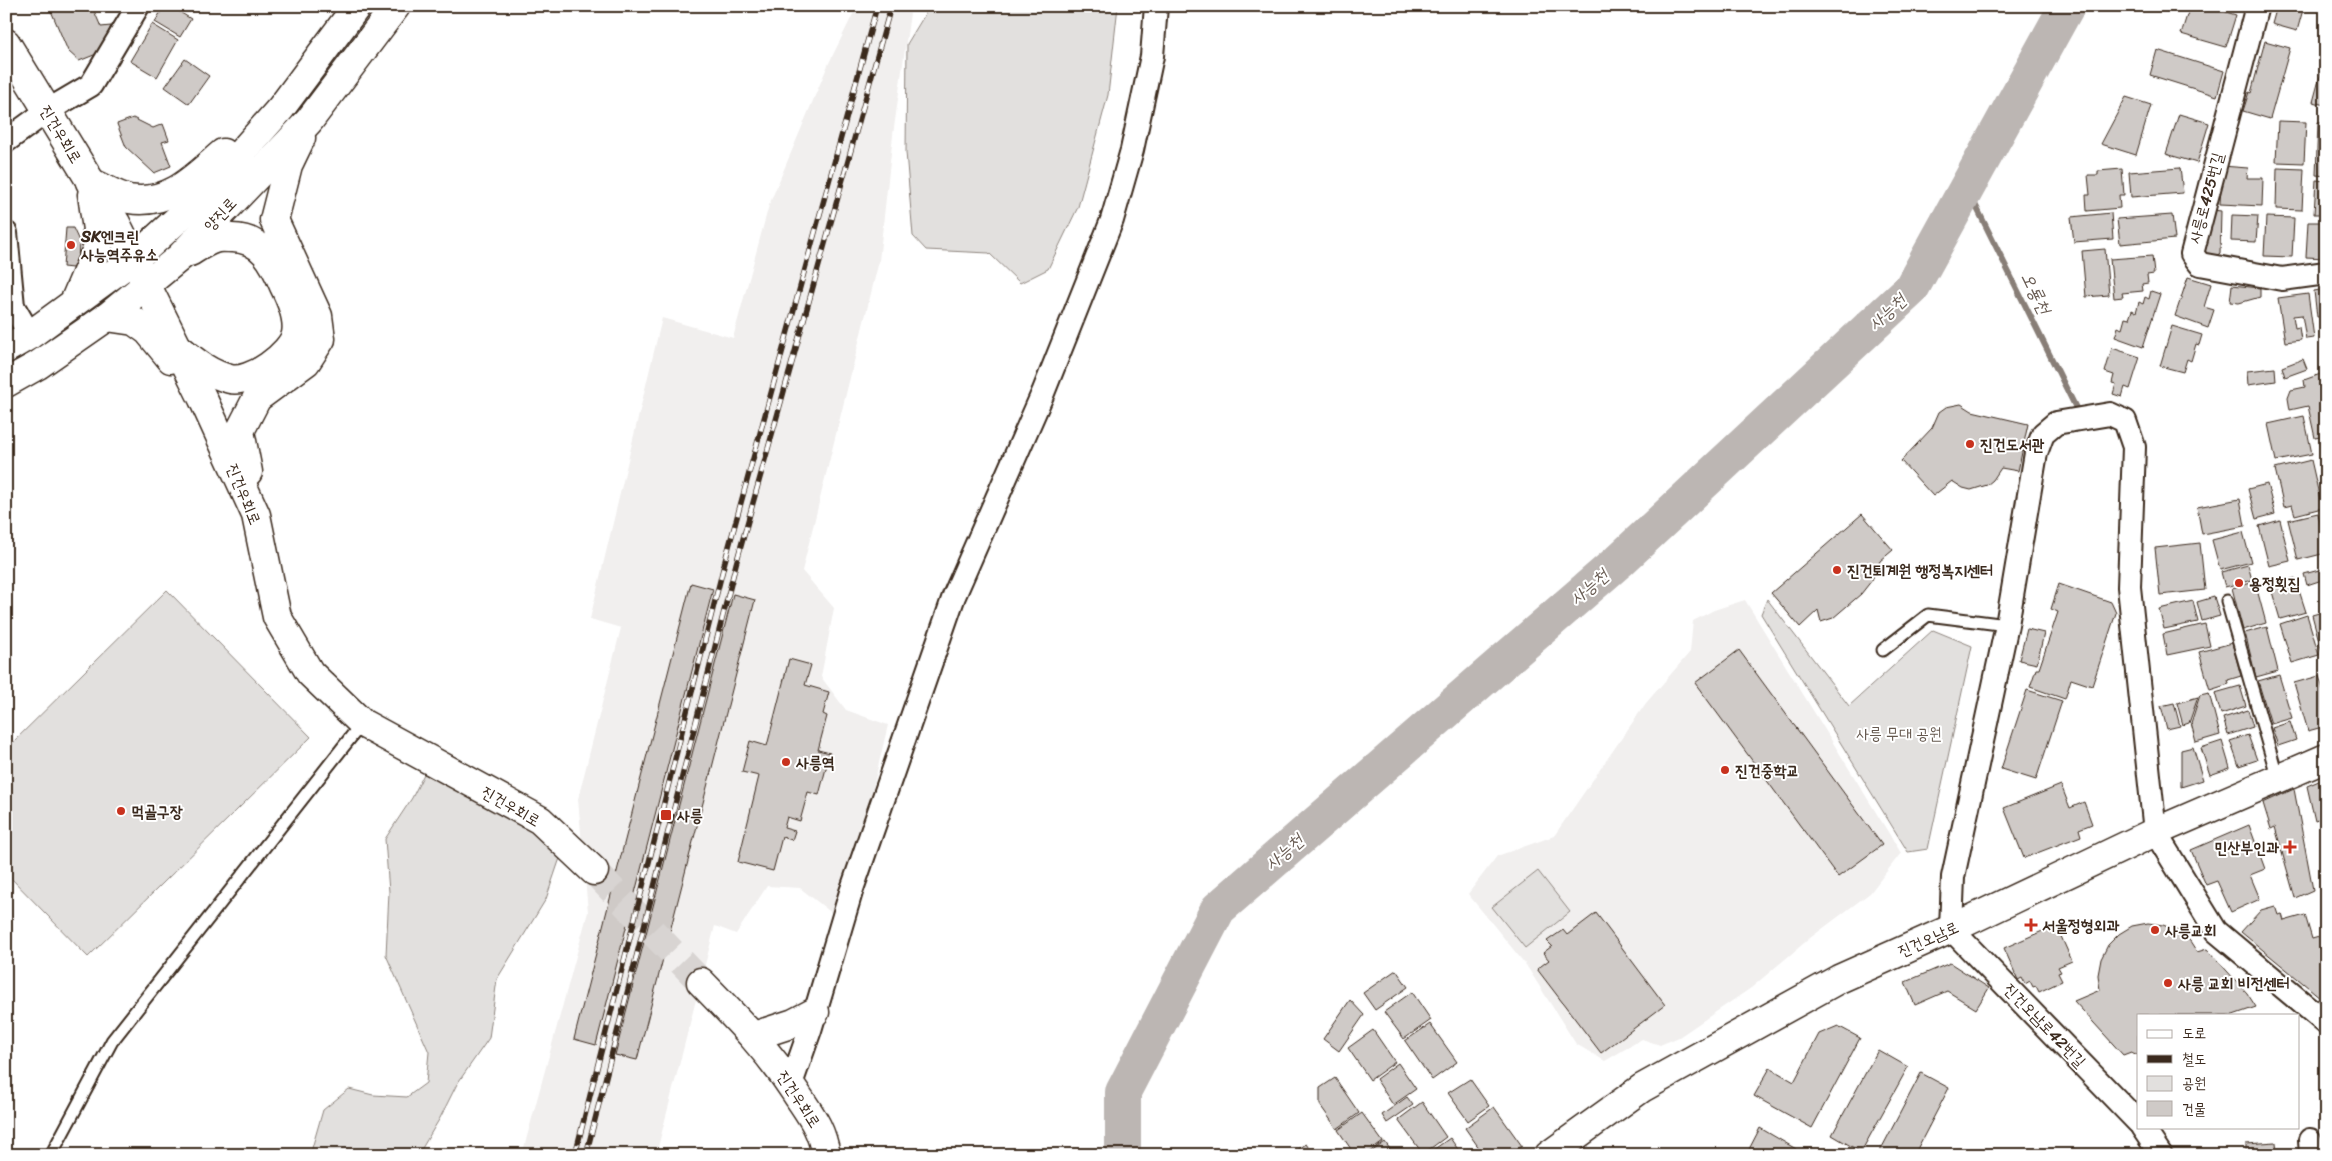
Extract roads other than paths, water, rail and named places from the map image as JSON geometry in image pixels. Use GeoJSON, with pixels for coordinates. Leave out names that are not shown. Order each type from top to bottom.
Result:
{"type":"FeatureCollection","features":[{"type":"Feature","properties":{"kind":"main road","name":"양진로"},"geometry":{"type":"LineString","coordinates":[[6,349],[30,335],[134,258],[204,195],[262,129],[329,46],[357,6]]}},
{"type":"Feature","properties":{"kind":"main road","name":"양진로"},"geometry":{"type":"LineString","coordinates":[[6,383],[38,365],[107,317],[180,256],[309,121],[396,6]]}},
{"type":"Feature","properties":{"kind":"main road","name":"진건우회로"},"geometry":{"type":"LineString","coordinates":[[6,43],[116,223],[203,399],[256,515],[277,617],[310,673],[362,723],[540,820],[594,871]]}},
{"type":"Feature","properties":{"kind":"main road"},"geometry":{"type":"LineString","coordinates":[[256,515],[240,431],[257,398],[306,362],[321,339],[318,316],[274,220],[288,165],[309,121]]}},
{"type":"Feature","properties":{"kind":"main road"},"geometry":{"type":"LineString","coordinates":[[90,182],[128,198],[154,200],[180,189],[237,141],[262,129]]}},
{"type":"Feature","properties":{"kind":"main road"},"geometry":{"type":"LineString","coordinates":[[75,302],[99,244],[90,182]]}},
{"type":"Feature","properties":{"kind":"main road"},"geometry":{"type":"LineString","coordinates":[[178,348],[203,368],[232,379],[259,372],[275,362],[291,346],[296,334],[296,320],[275,264],[262,247],[242,238],[216,238],[180,256]]}},
{"type":"Feature","properties":{"kind":"main road"},"geometry":{"type":"LineString","coordinates":[[107,317],[134,321],[148,330],[203,399]]}},
{"type":"Feature","properties":{"kind":"main road","name":"진건오남로"},"geometry":{"type":"LineString","coordinates":[[1549,1155],[1642,1088],[1839,979],[1952,929],[2155,832],[2326,758]]}},
{"type":"Feature","properties":{"kind":"main road","name":"진건우회로"},"geometry":{"type":"LineString","coordinates":[[701,982],[754,1036],[791,1084],[823,1134],[826,1155]]}},
{"type":"Feature","properties":{"kind":"main road"},"geometry":{"type":"LineString","coordinates":[[754,1036],[794,1023],[815,1012]]}},
{"type":"Feature","properties":{"kind":"street"},"geometry":{"type":"LineString","coordinates":[[6,141],[47,111],[91,85],[138,6]]}},
{"type":"Feature","properties":{"kind":"street"},"geometry":{"type":"LineString","coordinates":[[791,1084],[851,892],[954,596],[1039,402],[1112,220],[1132,150],[1152,56],[1156,6]]}},
{"type":"Feature","properties":{"kind":"street","name":"사릉로425번길"},"geometry":{"type":"LineString","coordinates":[[2257,6],[2192,254],[2200,264],[2282,279],[2326,272]]}},
{"type":"Feature","properties":{"kind":"street"},"geometry":{"type":"LineString","coordinates":[[6,233],[13,306],[30,335]]}},
{"type":"Feature","properties":{"kind":"street"},"geometry":{"type":"LineString","coordinates":[[1952,929],[1953,877],[2007,626],[2036,453],[2043,434],[2056,423],[2110,414],[2124,421],[2134,447],[2129,587],[2155,832],[2216,931],[2326,1022]]}},
{"type":"Feature","properties":{"kind":"street","name":"진건오남로42번길"},"geometry":{"type":"LineString","coordinates":[[1952,929],[2137,1121]]}},
{"type":"Feature","properties":{"kind":"street"},"geometry":{"type":"LineString","coordinates":[[2143,1128],[2161,1155]]}},
{"type":"Feature","properties":{"kind":"lane"},"geometry":{"type":"LineString","coordinates":[[2227,601],[2278,778]]}},
{"type":"Feature","properties":{"kind":"lane"},"geometry":{"type":"LineString","coordinates":[[1883,650],[1928,615],[2007,626]]}},
{"type":"Feature","properties":{"kind":"lane"},"geometry":{"type":"LineString","coordinates":[[51,1155],[112,1041],[362,723]]}},
{"type":"Feature","properties":{"kind":"waterway","name":"사능천"},"geometry":{"type":"LineString","coordinates":[[1123,1155],[1123,1092],[1218,909],[1619,561],[1911,289],[2067,6]]}},
{"type":"Feature","properties":{"kind":"waterway","name":"오룡천"},"geometry":{"type":"LineString","coordinates":[[1967,188],[2078,412]]}},
{"type":"Feature","properties":{"kind":"tunnel"},"geometry":{"type":"LineString","coordinates":[[594,871],[701,982]]}},
{"type":"Feature","properties":{"kind":"railway"},"geometry":{"type":"LineString","coordinates":[[575,1155],[725,561],[877,6]]}},
{"type":"Feature","properties":{"kind":"railway"},"geometry":{"type":"LineString","coordinates":[[586,1155],[736,564],[891,6]]}},
{"type":"Feature","properties":{"kind":"place","name":"SK엔크린 사능역주유소"},"geometry":{"type":"Point","coordinates":[71,245]}},
{"type":"Feature","properties":{"kind":"place","name":"진건도서관"},"geometry":{"type":"Point","coordinates":[1970,444]}},
{"type":"Feature","properties":{"kind":"place","name":"진건퇴계원 행정복지센터"},"geometry":{"type":"Point","coordinates":[1837,570]}},
{"type":"Feature","properties":{"kind":"place","name":"용정횟집"},"geometry":{"type":"Point","coordinates":[2239,583]}},
{"type":"Feature","properties":{"kind":"place","name":"사릉역"},"geometry":{"type":"Point","coordinates":[786,762]}},
{"type":"Feature","properties":{"kind":"place","name":"진건중학교"},"geometry":{"type":"Point","coordinates":[1725,770]}},
{"type":"Feature","properties":{"kind":"place","name":"먹골구장"},"geometry":{"type":"Point","coordinates":[121,811]}},
{"type":"Feature","properties":{"kind":"place","name":"사릉"},"geometry":{"type":"Point","coordinates":[666,815]}},
{"type":"Feature","properties":{"kind":"place","name":"민산부인과"},"geometry":{"type":"Point","coordinates":[2290,847]}},
{"type":"Feature","properties":{"kind":"place","name":"서울정형외과"},"geometry":{"type":"Point","coordinates":[2031,925]}},
{"type":"Feature","properties":{"kind":"place","name":"사릉교회"},"geometry":{"type":"Point","coordinates":[2155,930]}},
{"type":"Feature","properties":{"kind":"place","name":"사릉 교회 비전센터"},"geometry":{"type":"Point","coordinates":[2168,983]}},
{"type":"Feature","properties":{"kind":"park label","name":"사릉 무대 공원"},"geometry":{"type":"Point","coordinates":[1899,733]}}]}
